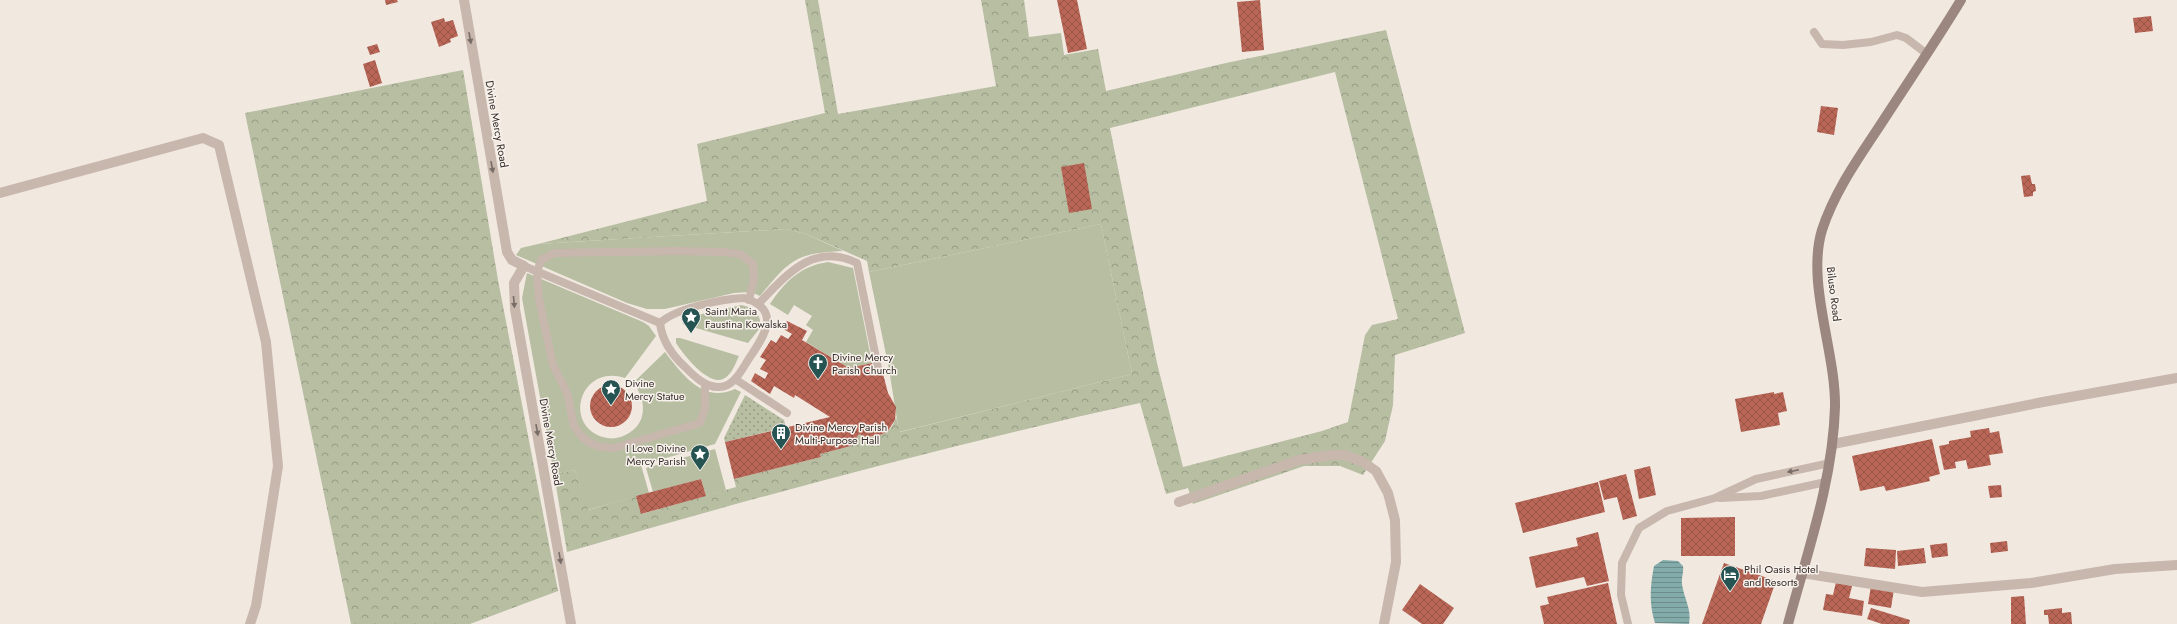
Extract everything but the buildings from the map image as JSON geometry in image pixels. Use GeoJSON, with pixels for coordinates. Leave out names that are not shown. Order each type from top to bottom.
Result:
{"type":"FeatureCollection","features":[{"type":"Feature","properties":{"kind":"street","name":"Divine Mercy Road"},"geometry":{"type":"LineString","coordinates":[[464,0],[507,252],[512,260],[524,266],[514,283],[515,309],[571,624]]}},
{"type":"Feature","properties":{"kind":"street","name":"Biluso Road"},"geometry":{"type":"LineString","coordinates":[[1788,624],[1826,482],[1833,444],[1835,405],[1833,372],[1820,294],[1818,259],[1822,231],[1834,201],[1852,169],[1961,0]]}},
{"type":"Feature","properties":{"kind":"street"},"geometry":{"type":"LineString","coordinates":[[0,192],[202,138],[219,145],[266,342],[278,466],[256,606],[250,624]]}},
{"type":"Feature","properties":{"kind":"street"},"geometry":{"type":"LineString","coordinates":[[1833,444],[2043,402],[2177,378]]}},
{"type":"Feature","properties":{"kind":"street"},"geometry":{"type":"LineString","coordinates":[[1179,502],[1299,460],[1332,455],[1345,455],[1363,462],[1376,471],[1388,493],[1396,520],[1396,562],[1384,624]]}},
{"type":"Feature","properties":{"kind":"street"},"geometry":{"type":"LineString","coordinates":[[1802,573],[1922,592],[2031,583],[2115,569],[2177,565]]}},
{"type":"Feature","properties":{"kind":"lane"},"geometry":{"type":"LineString","coordinates":[[1814,32],[1822,44],[1843,45],[1871,42],[1897,35],[1906,38],[1927,54]]}},
{"type":"Feature","properties":{"kind":"lane"},"geometry":{"type":"LineString","coordinates":[[705,384],[705,408],[700,423],[650,436],[624,446],[600,447],[590,443],[582,437],[574,426],[567,393],[554,365],[539,299],[537,272],[541,260],[554,253],[678,251],[734,254],[746,258],[753,264],[754,278],[749,300]]}},
{"type":"Feature","properties":{"kind":"lane"},"geometry":{"type":"LineString","coordinates":[[758,304],[787,275],[807,260],[822,257],[837,257],[857,263],[878,368]]}},
{"type":"Feature","properties":{"kind":"lane","name":"Divine Mercy Road"},"geometry":{"type":"LineString","coordinates":[[524,266],[660,323]]}},
{"type":"Feature","properties":{"kind":"lane"},"geometry":{"type":"LineString","coordinates":[[738,298],[749,300],[758,304],[766,314],[768,321],[767,330],[735,380],[723,387],[705,384],[685,367],[669,349],[663,337],[660,323],[672,315],[712,303],[738,298]]}},
{"type":"Feature","properties":{"kind":"lane"},"geometry":{"type":"LineString","coordinates":[[735,380],[787,412]]}},
{"type":"Feature","properties":{"kind":"lane"},"geometry":{"type":"LineString","coordinates":[[1628,624],[1622,595],[1622,563],[1639,528],[1667,511],[1715,498],[1756,479],[1830,463]]}},
{"type":"Feature","properties":{"kind":"lane"},"geometry":{"type":"LineString","coordinates":[[1715,498],[1761,496],[1826,482]]}},
{"type":"Feature","properties":{"kind":"green space"},"geometry":{"type":"Polygon","coordinates":[[[805,0],[818,0],[838,114],[996,86],[981,0],[1024,0],[1029,37],[1061,33],[1064,55],[1098,49],[1106,91],[1226,63],[1386,30],[1465,333],[1395,355],[1393,405],[1385,441],[1363,475],[1340,466],[1304,466],[1193,504],[1188,488],[1166,494],[1140,403],[924,454],[710,511],[567,552],[554,474],[575,470],[588,510],[636,496],[642,514],[736,487],[734,479],[821,457],[820,454],[851,446],[859,434],[865,436],[876,436],[886,432],[891,428],[896,417],[900,432],[1132,374],[1101,224],[869,272],[867,261],[806,234],[786,229],[538,244],[707,201],[697,144],[825,113],[805,0]],[[1335,72],[1110,128],[1157,363],[1183,467],[1322,431],[1348,422],[1365,335],[1372,325],[1398,319],[1335,72]]]}},
{"type":"Feature","properties":{"kind":"green space"},"geometry":{"type":"Polygon","coordinates":[[[463,70],[498,280],[558,591],[470,624],[351,624],[245,113],[463,70]]]}},
{"type":"Feature","properties":{"kind":"green space"},"geometry":{"type":"Polygon","coordinates":[[[1101,224],[1132,374],[899,432],[889,369],[869,272],[1101,224]]]}},
{"type":"Feature","properties":{"kind":"green space"},"geometry":{"type":"Polygon","coordinates":[[[786,229],[806,234],[843,251],[814,254],[795,261],[779,274],[760,296],[751,292],[734,293],[665,309],[647,309],[627,303],[516,255],[521,248],[538,244],[786,229]]]}},
{"type":"Feature","properties":{"kind":"green space"},"geometry":{"type":"Polygon","coordinates":[[[828,262],[853,268],[872,363],[849,368],[806,342],[813,330],[806,325],[812,316],[794,305],[788,315],[770,304],[781,289],[794,276],[809,267],[828,262]]]}},
{"type":"Feature","properties":{"kind":"green space"},"geometry":{"type":"Polygon","coordinates":[[[527,273],[643,322],[649,326],[656,336],[625,378],[610,376],[597,379],[588,387],[582,397],[580,409],[583,420],[590,430],[603,437],[613,438],[626,435],[635,428],[640,422],[643,409],[640,395],[633,383],[665,352],[686,377],[703,390],[713,393],[724,393],[735,389],[741,392],[715,444],[641,465],[649,493],[587,510],[575,470],[554,474],[522,298],[527,273]]]}},
{"type":"Feature","properties":{"kind":"green space"},"geometry":{"type":"Polygon","coordinates":[[[741,305],[753,309],[760,319],[760,328],[748,343],[682,324],[698,315],[741,305]]]}},
{"type":"Feature","properties":{"kind":"green space"},"geometry":{"type":"Polygon","coordinates":[[[676,338],[739,356],[729,375],[723,379],[717,380],[710,378],[703,374],[690,361],[679,348],[676,343],[676,338]]]}},
{"type":"Feature","properties":{"kind":"green space"},"geometry":{"type":"Polygon","coordinates":[[[745,395],[784,420],[786,427],[725,442],[724,438],[745,395]]]}},
{"type":"Feature","properties":{"kind":"green space"},"geometry":{"type":"Polygon","coordinates":[[[715,449],[726,490],[706,496],[701,479],[653,492],[646,468],[715,449]]]}},
{"type":"Feature","properties":{"kind":"water"},"geometry":{"type":"Polygon","coordinates":[[[1663,560],[1678,561],[1683,566],[1682,584],[1689,609],[1689,624],[1655,623],[1651,602],[1652,581],[1654,566],[1663,560]]]}},
{"type":"Feature","properties":{"kind":"place","name":"Saint Maria Faustina Kowalska"},"geometry":{"type":"Point","coordinates":[691,334]}},
{"type":"Feature","properties":{"kind":"place","name":"Divine Mercy Parish Church"},"geometry":{"type":"Point","coordinates":[818,380]}},
{"type":"Feature","properties":{"kind":"place","name":"Divine Mercy Statue"},"geometry":{"type":"Point","coordinates":[611,406]}},
{"type":"Feature","properties":{"kind":"place","name":"Divine Mercy Parish Multi-Purpose Hall"},"geometry":{"type":"Point","coordinates":[781,450]}},
{"type":"Feature","properties":{"kind":"place","name":"I Love Divine Mercy Parish"},"geometry":{"type":"Point","coordinates":[700,471]}},
{"type":"Feature","properties":{"kind":"place","name":"Phil Oasis Hotel and Resorts"},"geometry":{"type":"Point","coordinates":[1730,592]}}]}
